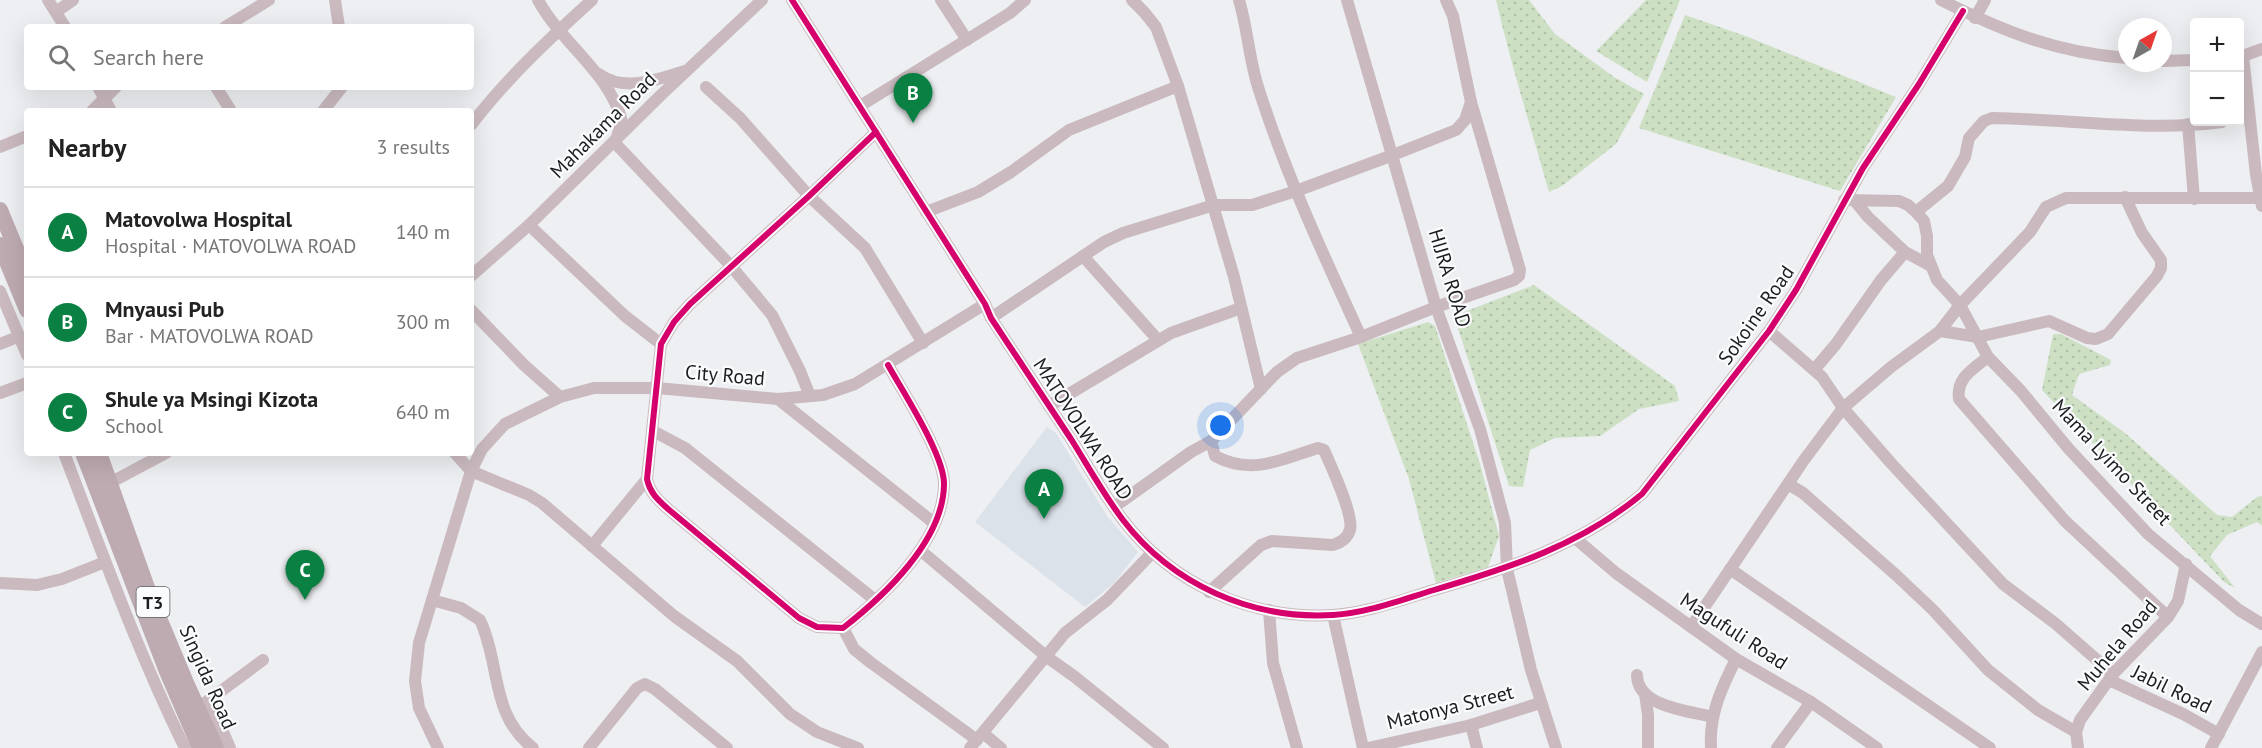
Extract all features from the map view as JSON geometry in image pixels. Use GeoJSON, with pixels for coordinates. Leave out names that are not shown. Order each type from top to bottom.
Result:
{"type":"FeatureCollection","features":[{"type":"Feature","properties":{"kind":"highway"},"geometry":{"type":"LineString","coordinates":[[0,210],[24,268]]}},
{"type":"Feature","properties":{"kind":"highway"},"geometry":{"type":"LineString","coordinates":[[0,245],[24,303]]}},
{"type":"Feature","properties":{"kind":"highway","name":"Singida Road"},"geometry":{"type":"LineString","coordinates":[[85,456],[103,487],[166,669],[200,748]]}},
{"type":"Feature","properties":{"kind":"highway","name":"Singida Road"},"geometry":{"type":"LineString","coordinates":[[99,456],[103,487]]}},
{"type":"Feature","properties":{"kind":"highway","name":"Singida Road"},"geometry":{"type":"LineString","coordinates":[[130,560],[203,704],[216,748]]}},
{"type":"Feature","properties":{"kind":"street"},"geometry":{"type":"LineString","coordinates":[[48,0],[63,24]]}},
{"type":"Feature","properties":{"kind":"street"},"geometry":{"type":"LineString","coordinates":[[56,12],[73,0]]}},
{"type":"Feature","properties":{"kind":"street"},"geometry":{"type":"LineString","coordinates":[[230,24],[269,0]]}},
{"type":"Feature","properties":{"kind":"street"},"geometry":{"type":"LineString","coordinates":[[336,0],[339,24]]}},
{"type":"Feature","properties":{"kind":"street"},"geometry":{"type":"LineString","coordinates":[[538,0],[559,30],[608,90],[621,121],[615,142],[731,266],[772,315],[800,370],[810,396]]}},
{"type":"Feature","properties":{"kind":"street"},"geometry":{"type":"LineString","coordinates":[[474,121],[508,81],[592,0]]}},
{"type":"Feature","properties":{"kind":"street","name":"Mahakama Road"},"geometry":{"type":"LineString","coordinates":[[474,273],[529,225],[762,0]]}},
{"type":"Feature","properties":{"kind":"street","name":"MATOVOLWA ROAD"},"geometry":{"type":"LineString","coordinates":[[792,0],[985,304],[991,318],[1122,519],[1152,554],[1209,592],[1232,601],[1269,610],[1307,615],[1333,615],[1365,610],[1507,569]]}},
{"type":"Feature","properties":{"kind":"street"},"geometry":{"type":"LineString","coordinates":[[941,0],[967,40]]}},
{"type":"Feature","properties":{"kind":"street"},"geometry":{"type":"LineString","coordinates":[[860,106],[1010,13],[1025,0]]}},
{"type":"Feature","properties":{"kind":"street"},"geometry":{"type":"LineString","coordinates":[[1132,0],[1156,27],[1178,86],[1214,205],[1261,389]]}},
{"type":"Feature","properties":{"kind":"street"},"geometry":{"type":"LineString","coordinates":[[1239,0],[1258,88],[1296,191],[1361,337]]}},
{"type":"Feature","properties":{"kind":"street","name":"HIJRA ROAD"},"geometry":{"type":"LineString","coordinates":[[1347,0],[1436,307],[1480,429],[1505,523],[1507,569]]}},
{"type":"Feature","properties":{"kind":"street"},"geometry":{"type":"LineString","coordinates":[[1114,507],[1191,452],[1211,441],[1277,372],[1297,358],[1361,337],[1436,307],[1514,280],[1519,276],[1520,270],[1471,102],[1453,16],[1446,0]]}},
{"type":"Feature","properties":{"kind":"street"},"geometry":{"type":"LineString","coordinates":[[1941,0],[1975,18],[2042,44],[2118,58]]}},
{"type":"Feature","properties":{"kind":"street"},"geometry":{"type":"LineString","coordinates":[[1975,18],[1985,0]]}},
{"type":"Feature","properties":{"kind":"street","name":"Sokoine Road"},"geometry":{"type":"LineString","coordinates":[[1507,569],[1576,539],[1642,494],[1769,331],[1796,290],[1963,11]]}},
{"type":"Feature","properties":{"kind":"street"},"geometry":{"type":"LineString","coordinates":[[2244,55],[2262,49]]}},
{"type":"Feature","properties":{"kind":"street"},"geometry":{"type":"LineString","coordinates":[[2172,61],[2190,60]]}},
{"type":"Feature","properties":{"kind":"street"},"geometry":{"type":"LineString","coordinates":[[593,69],[606,79],[622,84],[646,82],[687,70]]}},
{"type":"Feature","properties":{"kind":"street"},"geometry":{"type":"LineString","coordinates":[[926,212],[978,192],[1011,172],[1069,130],[1178,86]]}},
{"type":"Feature","properties":{"kind":"street"},"geometry":{"type":"LineString","coordinates":[[706,87],[740,118],[809,196],[865,248],[923,343]]}},
{"type":"Feature","properties":{"kind":"street"},"geometry":{"type":"LineString","coordinates":[[100,90],[109,108]]}},
{"type":"Feature","properties":{"kind":"street"},"geometry":{"type":"LineString","coordinates":[[95,108],[113,90]]}},
{"type":"Feature","properties":{"kind":"street"},"geometry":{"type":"LineString","coordinates":[[218,90],[229,108]]}},
{"type":"Feature","properties":{"kind":"street"},"geometry":{"type":"LineString","coordinates":[[324,108],[340,90]]}},
{"type":"Feature","properties":{"kind":"street"},"geometry":{"type":"LineString","coordinates":[[991,318],[1104,242],[1123,233],[1214,205],[1252,204],[1296,191],[1393,155],[1456,130],[1465,120],[1471,102]]}},
{"type":"Feature","properties":{"kind":"street"},"geometry":{"type":"LineString","coordinates":[[1691,627],[1788,484],[1843,408],[1940,331],[1960,305],[2030,232],[2046,207],[2066,198],[2125,197],[2261,202],[2259,173],[2244,115]]}},
{"type":"Feature","properties":{"kind":"street"},"geometry":{"type":"LineString","coordinates":[[1916,212],[1948,186],[1965,157],[1969,138],[1983,121],[1992,118],[2188,124],[2194,199]]}},
{"type":"Feature","properties":{"kind":"street"},"geometry":{"type":"LineString","coordinates":[[876,132],[682,313],[661,344],[647,479],[655,497],[800,618],[817,627],[843,628],[882,595],[913,561],[939,515],[945,484],[934,448],[888,365]]}},
{"type":"Feature","properties":{"kind":"street"},"geometry":{"type":"LineString","coordinates":[[0,147],[24,137]]}},
{"type":"Feature","properties":{"kind":"street"},"geometry":{"type":"LineString","coordinates":[[1940,331],[1978,337],[2049,321],[2087,339],[2096,339],[2108,334],[2157,276],[2161,268],[2161,260],[2142,233],[2125,197]]}},
{"type":"Feature","properties":{"kind":"street"},"geometry":{"type":"LineString","coordinates":[[1849,200],[1899,201],[1908,205],[1924,221],[1927,255],[1931,266]]}},
{"type":"Feature","properties":{"kind":"street"},"geometry":{"type":"LineString","coordinates":[[1849,200],[1905,252],[1931,266]]}},
{"type":"Feature","properties":{"kind":"street"},"geometry":{"type":"LineString","coordinates":[[529,225],[625,316],[661,344]]}},
{"type":"Feature","properties":{"kind":"street"},"geometry":{"type":"LineString","coordinates":[[1814,370],[1836,344],[1881,280],[1905,252]]}},
{"type":"Feature","properties":{"kind":"street"},"geometry":{"type":"LineString","coordinates":[[1083,256],[1158,340]]}},
{"type":"Feature","properties":{"kind":"street","name":"Mama Lyimo Street"},"geometry":{"type":"LineString","coordinates":[[1931,266],[1937,280],[1960,305],[1988,357],[2021,391],[2068,448],[2148,534],[2240,610],[2262,624]]}},
{"type":"Feature","properties":{"kind":"street"},"geometry":{"type":"LineString","coordinates":[[0,291],[24,347]]}},
{"type":"Feature","properties":{"kind":"street","name":"City Road"},"geometry":{"type":"LineString","coordinates":[[438,748],[419,708],[415,681],[419,643],[471,471],[482,448],[505,424],[560,397],[594,388],[657,388],[778,399],[823,395],[855,384],[985,304]]}},
{"type":"Feature","properties":{"kind":"street"},"geometry":{"type":"LineString","coordinates":[[1049,406],[1171,333],[1241,308]]}},
{"type":"Feature","properties":{"kind":"street"},"geometry":{"type":"LineString","coordinates":[[474,313],[524,365],[560,397]]}},
{"type":"Feature","properties":{"kind":"street","name":"Jabil Road"},"geometry":{"type":"LineString","coordinates":[[1769,331],[1822,378],[1843,408],[2003,584],[2056,624],[2111,677],[2219,734]]}},
{"type":"Feature","properties":{"kind":"street"},"geometry":{"type":"LineString","coordinates":[[0,344],[20,336]]}},
{"type":"Feature","properties":{"kind":"street"},"geometry":{"type":"LineString","coordinates":[[1988,357],[1965,377],[1958,389],[1959,399],[2064,521],[2168,616]]}},
{"type":"Feature","properties":{"kind":"street"},"geometry":{"type":"LineString","coordinates":[[0,393],[24,384]]}},
{"type":"Feature","properties":{"kind":"street"},"geometry":{"type":"LineString","coordinates":[[778,399],[934,523]]}},
{"type":"Feature","properties":{"kind":"street"},"geometry":{"type":"LineString","coordinates":[[653,431],[685,448],[875,600]]}},
{"type":"Feature","properties":{"kind":"street"},"geometry":{"type":"LineString","coordinates":[[1209,592],[1260,545],[1272,542],[1333,545],[1342,542],[1347,536],[1351,522],[1335,474],[1324,450],[1318,448],[1286,460],[1258,466],[1224,461],[1215,456],[1211,441]]}},
{"type":"Feature","properties":{"kind":"street"},"geometry":{"type":"LineString","coordinates":[[65,456],[105,562],[151,674],[185,748]]}},
{"type":"Feature","properties":{"kind":"street"},"geometry":{"type":"LineString","coordinates":[[103,487],[160,456]]}},
{"type":"Feature","properties":{"kind":"street"},"geometry":{"type":"LineString","coordinates":[[458,456],[471,471],[534,498],[674,616],[737,661],[777,703],[801,723],[817,732],[858,748]]}},
{"type":"Feature","properties":{"kind":"street"},"geometry":{"type":"LineString","coordinates":[[592,546],[647,479]]}},
{"type":"Feature","properties":{"kind":"street"},"geometry":{"type":"LineString","coordinates":[[1788,484],[1803,493],[1896,574],[1933,610],[1988,670],[2038,710],[2076,732],[2078,748]]}},
{"type":"Feature","properties":{"kind":"street","name":"Magufuli Road"},"geometry":{"type":"LineString","coordinates":[[1576,539],[1616,573],[1736,659],[1810,702],[1877,748]]}},
{"type":"Feature","properties":{"kind":"street"},"geometry":{"type":"LineString","coordinates":[[920,550],[1047,657],[1163,748]]}},
{"type":"Feature","properties":{"kind":"street"},"geometry":{"type":"LineString","coordinates":[[977,740],[1065,633],[1107,600],[1152,554]]}},
{"type":"Feature","properties":{"kind":"street"},"geometry":{"type":"LineString","coordinates":[[0,583],[37,585],[62,579],[105,562]]}},
{"type":"Feature","properties":{"kind":"street","name":"Muhela Road"},"geometry":{"type":"LineString","coordinates":[[2076,732],[2080,720],[2111,677],[2168,616],[2178,602],[2186,564]]}},
{"type":"Feature","properties":{"kind":"street"},"geometry":{"type":"LineString","coordinates":[[1507,569],[1540,703],[1556,748]]}},
{"type":"Feature","properties":{"kind":"street"},"geometry":{"type":"LineString","coordinates":[[1730,569],[1990,748]]}},
{"type":"Feature","properties":{"kind":"street"},"geometry":{"type":"LineString","coordinates":[[432,600],[461,608],[480,620],[505,714],[516,733],[533,748]]}},
{"type":"Feature","properties":{"kind":"street"},"geometry":{"type":"LineString","coordinates":[[1269,610],[1273,663],[1297,748]]}},
{"type":"Feature","properties":{"kind":"street"},"geometry":{"type":"LineString","coordinates":[[1333,615],[1363,748]]}},
{"type":"Feature","properties":{"kind":"street"},"geometry":{"type":"LineString","coordinates":[[843,628],[854,649],[862,656],[967,735],[1001,748]]}},
{"type":"Feature","properties":{"kind":"street"},"geometry":{"type":"LineString","coordinates":[[2211,748],[2262,652]]}},
{"type":"Feature","properties":{"kind":"street"},"geometry":{"type":"LineString","coordinates":[[1710,748],[1710,728],[1713,717],[1736,659]]}},
{"type":"Feature","properties":{"kind":"street"},"geometry":{"type":"LineString","coordinates":[[230,748],[203,704],[263,660]]}},
{"type":"Feature","properties":{"kind":"street"},"geometry":{"type":"LineString","coordinates":[[1637,675],[1638,685],[1645,694],[1673,708],[1713,717]]}},
{"type":"Feature","properties":{"kind":"street"},"geometry":{"type":"LineString","coordinates":[[589,748],[637,688],[645,684],[655,689],[727,748]]}},
{"type":"Feature","properties":{"kind":"street"},"geometry":{"type":"LineString","coordinates":[[1645,694],[1648,715],[1648,748]]}},
{"type":"Feature","properties":{"kind":"street"},"geometry":{"type":"LineString","coordinates":[[1777,748],[1810,702]]}},
{"type":"Feature","properties":{"kind":"street","name":"Matonya Street"},"geometry":{"type":"LineString","coordinates":[[1368,748],[1471,724],[1540,703]]}},
{"type":"Feature","properties":{"kind":"street"},"geometry":{"type":"LineString","coordinates":[[1471,724],[1477,748]]}},
{"type":"Feature","properties":{"kind":"shaded area"},"geometry":{"type":"Polygon","coordinates":[[[1047,427],[1056,433],[1107,516],[1138,552],[1115,582],[1085,607],[975,522],[1047,427]]]}},
{"type":"Feature","properties":{"kind":"green space"},"geometry":{"type":"Polygon","coordinates":[[[1496,0],[1529,0],[1555,34],[1614,77],[1644,94],[1616,144],[1562,186],[1549,192],[1515,72],[1496,0]]]}},
{"type":"Feature","properties":{"kind":"green space"},"geometry":{"type":"Polygon","coordinates":[[[1646,0],[1680,0],[1647,82],[1596,51],[1646,0]]]}},
{"type":"Feature","properties":{"kind":"green space"},"geometry":{"type":"Polygon","coordinates":[[[1685,15],[1748,37],[1896,97],[1840,191],[1639,128],[1685,15]]]}},
{"type":"Feature","properties":{"kind":"green space"},"geometry":{"type":"Polygon","coordinates":[[[1534,285],[1675,386],[1679,401],[1639,409],[1600,436],[1555,438],[1530,450],[1523,487],[1509,486],[1454,316],[1534,285]]]}},
{"type":"Feature","properties":{"kind":"green space"},"geometry":{"type":"Polygon","coordinates":[[[1428,322],[1435,326],[1480,464],[1499,536],[1488,567],[1436,583],[1409,479],[1358,344],[1428,322]]]}},
{"type":"Feature","properties":{"kind":"green space"},"geometry":{"type":"Polygon","coordinates":[[[2053,334],[2061,334],[2111,360],[2110,365],[2079,374],[2072,395],[2125,433],[2217,515],[2232,517],[2257,497],[2262,496],[2262,526],[2257,522],[2227,535],[2210,556],[2235,588],[2224,582],[2042,390],[2053,334]]]}},
{"type":"Feature","properties":{"kind":"cycle path"},"geometry":{"type":"LineString","coordinates":[[792,0],[985,304],[991,318],[1123,520],[1143,543],[1189,580],[1243,604],[1302,615],[1346,614],[1371,609],[1517,563],[1569,541],[1619,512],[1642,494],[1769,331],[1796,290],[1863,168],[1919,84],[1963,11]]}},
{"type":"Feature","properties":{"kind":"cycle path"},"geometry":{"type":"LineString","coordinates":[[876,132],[690,304],[674,322],[661,344],[647,479],[652,492],[668,509],[799,618],[817,627],[843,628],[876,600],[908,566],[922,546],[934,526],[941,506],[944,485],[938,458],[922,424],[888,365]]}},
{"type":"Feature","properties":{"kind":"place","name":"Mnyausi Pub"},"geometry":{"type":"Point","coordinates":[913,123]}},
{"type":"Feature","properties":{"kind":"place","name":"Matovolwa Hospital"},"geometry":{"type":"Point","coordinates":[1044,519]}},
{"type":"Feature","properties":{"kind":"place","name":"Shule ya Msingi Kizota"},"geometry":{"type":"Point","coordinates":[305,600]}}]}
